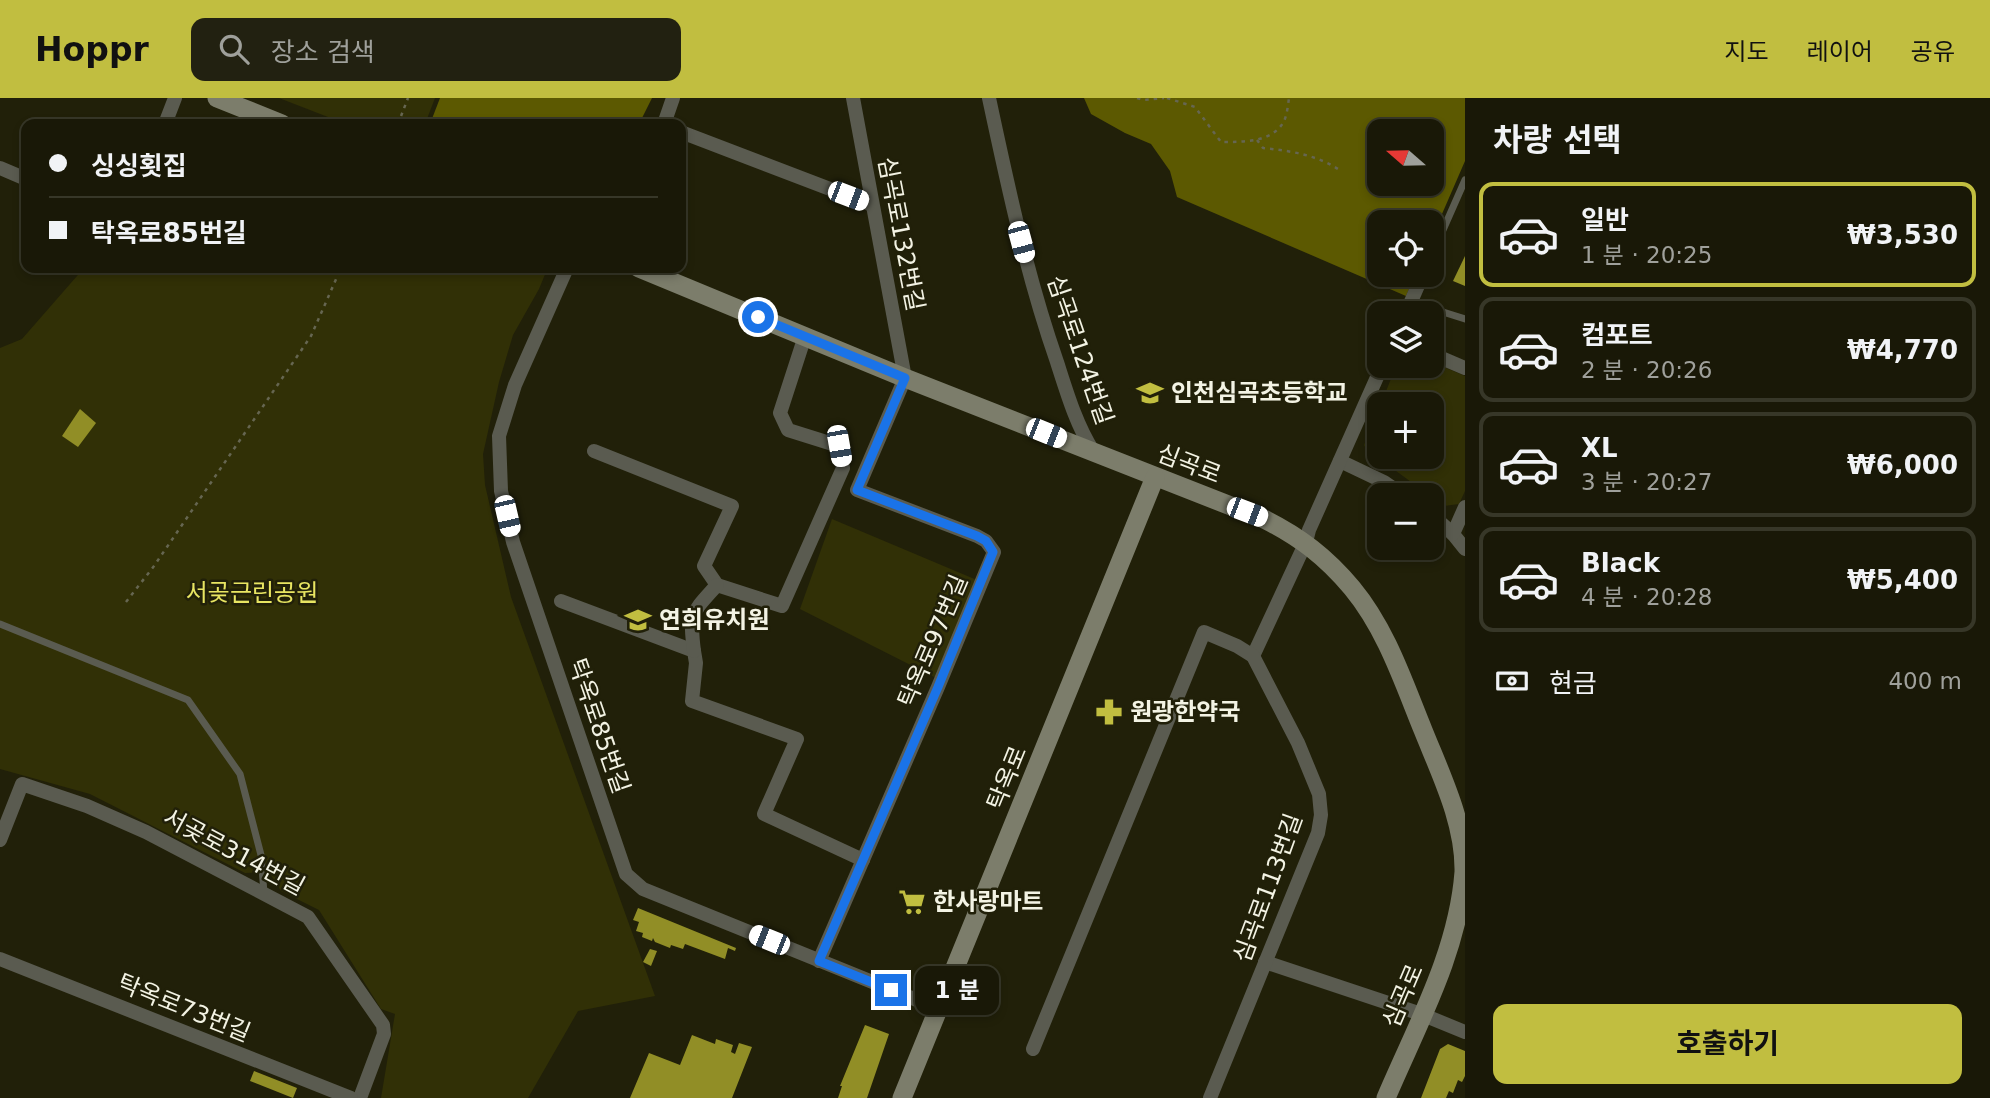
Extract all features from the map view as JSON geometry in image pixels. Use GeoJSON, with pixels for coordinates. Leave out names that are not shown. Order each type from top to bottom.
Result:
{"type":"FeatureCollection","features":[{"type":"Feature","properties":{"kind":"street"},"geometry":{"type":"LineString","coordinates":[[167,119],[175,98]]}},
{"type":"Feature","properties":{"kind":"street"},"geometry":{"type":"LineString","coordinates":[[217,98],[270,119]]}},
{"type":"Feature","properties":{"kind":"street"},"geometry":{"type":"LineString","coordinates":[[666,119],[673,98]]}},
{"type":"Feature","properties":{"kind":"street","name":"심곡로132번길"},"geometry":{"type":"LineString","coordinates":[[853,98],[905,378]]}},
{"type":"Feature","properties":{"kind":"street","name":"심곡로124번길"},"geometry":{"type":"LineString","coordinates":[[989,98],[1014,215],[1043,322],[1080,431],[1093,452]]}},
{"type":"Feature","properties":{"kind":"street"},"geometry":{"type":"LineString","coordinates":[[686,134],[872,205]]}},
{"type":"Feature","properties":{"kind":"street"},"geometry":{"type":"LineString","coordinates":[[0,168],[21,177]]}},
{"type":"Feature","properties":{"kind":"street","name":"탁옥로85번길"},"geometry":{"type":"LineString","coordinates":[[565,273],[515,386],[499,436],[501,491],[513,542],[626,874],[643,889],[939,1009]]}},
{"type":"Feature","properties":{"kind":"street","name":"심곡로"},"geometry":{"type":"LineString","coordinates":[[651,273],[905,378],[1264,519],[1306,542],[1352,588],[1387,642],[1455,809],[1465,869],[1452,935],[1386,1098]]}},
{"type":"Feature","properties":{"kind":"street"},"geometry":{"type":"LineString","coordinates":[[594,451],[732,506],[704,566],[717,585],[782,606],[843,468],[839,446],[788,430],[780,413],[805,337]]}},
{"type":"Feature","properties":{"kind":"street"},"geometry":{"type":"LineString","coordinates":[[1444,359],[1465,368]]}},
{"type":"Feature","properties":{"kind":"street","name":"탁옥로97번길"},"geometry":{"type":"LineString","coordinates":[[819,961],[943,675],[993,552],[986,541],[977,536],[857,490],[905,378]]}},
{"type":"Feature","properties":{"kind":"street"},"geometry":{"type":"LineString","coordinates":[[1033,1049],[1204,632],[1253,656],[1377,378]]}},
{"type":"Feature","properties":{"kind":"street"},"geometry":{"type":"LineString","coordinates":[[1340,461],[1385,483]]}},
{"type":"Feature","properties":{"kind":"street","name":"탁옥로"},"geometry":{"type":"LineString","coordinates":[[902,1098],[1155,477]]}},
{"type":"Feature","properties":{"kind":"street"},"geometry":{"type":"LineString","coordinates":[[1453,534],[1465,507]]}},
{"type":"Feature","properties":{"kind":"street"},"geometry":{"type":"LineString","coordinates":[[1444,526],[1465,548]]}},
{"type":"Feature","properties":{"kind":"street"},"geometry":{"type":"LineString","coordinates":[[717,585],[694,611],[691,628],[696,663],[692,701],[797,739],[764,814],[863,860]]}},
{"type":"Feature","properties":{"kind":"street"},"geometry":{"type":"LineString","coordinates":[[561,601],[694,650]]}},
{"type":"Feature","properties":{"kind":"street","name":"심곡로113번길"},"geometry":{"type":"LineString","coordinates":[[1210,1098],[1318,833],[1321,815],[1319,794],[1298,743],[1253,656]]}},
{"type":"Feature","properties":{"kind":"street","name":"서곶로314번길"},"geometry":{"type":"LineString","coordinates":[[0,840],[22,784],[87,806],[146,832],[308,917],[383,1025],[384,1034],[360,1098]]}},
{"type":"Feature","properties":{"kind":"street","name":"탁옥로73번길"},"geometry":{"type":"LineString","coordinates":[[0,959],[351,1098]]}},
{"type":"Feature","properties":{"kind":"street"},"geometry":{"type":"LineString","coordinates":[[1265,962],[1421,1014],[1465,1032]]}},
{"type":"Feature","properties":{"kind":"lane"},"geometry":{"type":"LineString","coordinates":[[1444,228],[1465,180]]}},
{"type":"Feature","properties":{"kind":"lane"},"geometry":{"type":"LineString","coordinates":[[1444,315],[1465,319]]}},
{"type":"Feature","properties":{"kind":"lane"},"geometry":{"type":"LineString","coordinates":[[0,624],[188,700],[240,774],[261,855],[264,893]]}},
{"type":"Feature","properties":{"kind":"path"},"geometry":{"type":"LineString","coordinates":[[400,119],[408,98]]}},
{"type":"Feature","properties":{"kind":"path"},"geometry":{"type":"LineString","coordinates":[[1137,98],[1166,98],[1195,107],[1220,142],[1257,140],[1275,131],[1284,122],[1289,98]]}},
{"type":"Feature","properties":{"kind":"path"},"geometry":{"type":"LineString","coordinates":[[1257,140],[1263,148],[1292,151],[1341,171]]}},
{"type":"Feature","properties":{"kind":"path"},"geometry":{"type":"LineString","coordinates":[[126,602],[154,566],[310,336],[325,309],[339,273]]}},
{"type":"Feature","properties":{"kind":"green space"},"geometry":{"type":"Polygon","coordinates":[[[279,98],[435,98],[427,119],[333,119],[279,98]]]}},
{"type":"Feature","properties":{"kind":"green space","name":"서곶근린공원"},"geometry":{"type":"Polygon","coordinates":[[[80,273],[546,273],[513,335],[499,382],[483,454],[485,485],[511,597],[655,996],[578,1011],[528,1098],[381,1098],[395,1014],[381,1009],[319,910],[281,891],[269,872],[245,873],[90,794],[0,769],[0,348],[22,339],[80,273]]]}},
{"type":"Feature","properties":{"kind":"green space"},"geometry":{"type":"Polygon","coordinates":[[[1444,367],[1465,376],[1465,491],[1459,504],[1444,506],[1444,483],[1413,483],[1393,469],[1444,469],[1444,392],[1386,392],[1391,378],[1444,378],[1444,367]]]}},
{"type":"Feature","properties":{"kind":"green space"},"geometry":{"type":"Polygon","coordinates":[[[832,519],[984,583],[944,682],[800,609],[832,519]]]}},
{"type":"Feature","properties":{"kind":"shaded area"},"geometry":{"type":"Polygon","coordinates":[[[440,98],[652,98],[642,119],[432,119],[440,98]]]}},
{"type":"Feature","properties":{"kind":"shaded area"},"geometry":{"type":"Polygon","coordinates":[[[1084,98],[1465,98],[1465,161],[1444,210],[1367,210],[1367,279],[1177,197],[1170,171],[1151,144],[1091,114],[1084,98]]]}},
{"type":"Feature","properties":{"kind":"shaded area"},"geometry":{"type":"Polygon","coordinates":[[[1385,287],[1410,287],[1406,296],[1385,287]]]}},
{"type":"Feature","properties":{"kind":"building"},"geometry":{"type":"Polygon","coordinates":[[[1465,256],[1465,286],[1453,281],[1465,256]]]}},
{"type":"Feature","properties":{"kind":"building"},"geometry":{"type":"Polygon","coordinates":[[[80,409],[96,423],[78,447],[62,436],[80,409]]]}},
{"type":"Feature","properties":{"kind":"building"},"geometry":{"type":"Polygon","coordinates":[[[638,908],[736,948],[735,951],[728,948],[725,959],[685,944],[683,949],[671,945],[670,948],[655,942],[653,938],[652,941],[642,937],[643,933],[636,931],[639,922],[633,920],[638,908]]]}},
{"type":"Feature","properties":{"kind":"building"},"geometry":{"type":"Polygon","coordinates":[[[650,949],[657,951],[651,966],[643,962],[650,949]]]}},
{"type":"Feature","properties":{"kind":"building"},"geometry":{"type":"Polygon","coordinates":[[[865,1025],[889,1034],[867,1098],[838,1098],[840,1086],[865,1025]]]}},
{"type":"Feature","properties":{"kind":"building"},"geometry":{"type":"Polygon","coordinates":[[[692,1035],[715,1044],[716,1039],[733,1045],[731,1052],[735,1054],[739,1043],[752,1047],[732,1098],[630,1098],[649,1053],[680,1065],[692,1035]]]}},
{"type":"Feature","properties":{"kind":"building"},"geometry":{"type":"Polygon","coordinates":[[[1448,1044],[1465,1051],[1465,1076],[1462,1082],[1458,1080],[1453,1093],[1449,1091],[1446,1098],[1421,1098],[1440,1049],[1448,1044]]]}},
{"type":"Feature","properties":{"kind":"building"},"geometry":{"type":"Polygon","coordinates":[[[254,1071],[297,1088],[293,1098],[250,1081],[254,1071]]]}},
{"type":"Feature","properties":{"kind":"place","name":"인천심곡초등학교"},"geometry":{"type":"Point","coordinates":[1150,393]}},
{"type":"Feature","properties":{"kind":"place","name":"연희유치원"},"geometry":{"type":"Point","coordinates":[638,620]}},
{"type":"Feature","properties":{"kind":"place","name":"원광한약국"},"geometry":{"type":"Point","coordinates":[1109,712]}},
{"type":"Feature","properties":{"kind":"place","name":"한사랑마트"},"geometry":{"type":"Point","coordinates":[912,902]}},
{"type":"Feature","properties":{"kind":"route"},"geometry":{"type":"LineString","coordinates":[[758,317],[905,378],[857,490],[977,536],[986,541],[993,552],[938,687],[819,961],[891,990]]}}]}
